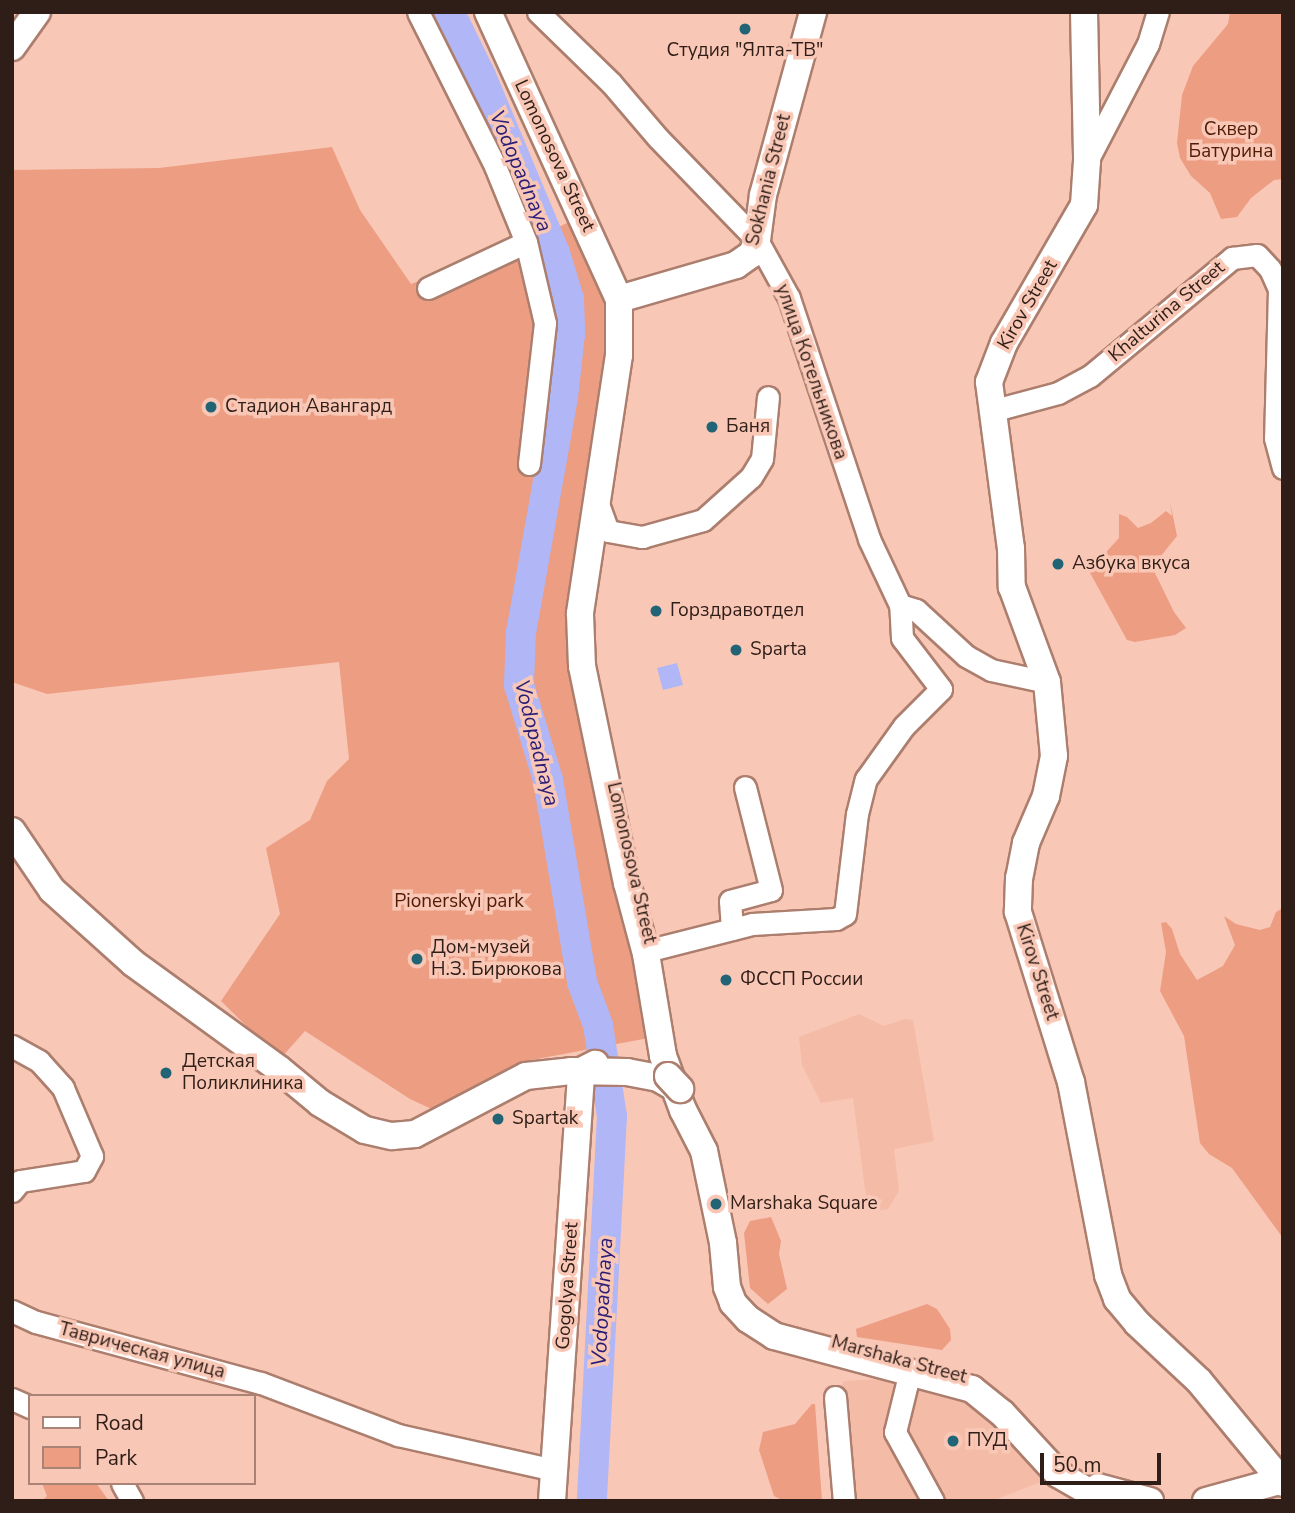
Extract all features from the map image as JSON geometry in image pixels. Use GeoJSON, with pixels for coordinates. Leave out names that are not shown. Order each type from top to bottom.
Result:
{"type":"FeatureCollection","features":[{"type":"Feature","properties":{"kind":"main road"},"geometry":{"type":"LineString","coordinates":[[12,47],[37,12]]}},
{"type":"Feature","properties":{"kind":"main road","name":"Lomonosova Street"},"geometry":{"type":"LineString","coordinates":[[488,12],[619,299]]}},
{"type":"Feature","properties":{"kind":"main road","name":"Sokhania Street"},"geometry":{"type":"LineString","coordinates":[[619,299],[736,265],[752,254],[758,240],[763,195],[813,12]]}},
{"type":"Feature","properties":{"kind":"main road","name":"Kirov Street"},"geometry":{"type":"LineString","coordinates":[[1084,12],[1087,161],[1084,205],[1004,343],[989,382],[1011,548],[1012,587],[1047,682],[1053,766],[1046,796],[1026,843],[1019,878],[1018,912],[1071,1082],[1108,1275],[1117,1299],[1137,1323],[1199,1381],[1282,1480]]}},
{"type":"Feature","properties":{"kind":"main road"},"geometry":{"type":"LineString","coordinates":[[619,299],[619,355],[580,614],[579,637],[585,693],[678,1096]]}},
{"type":"Feature","properties":{"kind":"main road","name":"Lomonosova Street"},"geometry":{"type":"LineString","coordinates":[[597,499],[597,551],[586,634],[592,686],[650,950],[664,1040],[678,1096]]}},
{"type":"Feature","properties":{"kind":"main road"},"geometry":{"type":"LineString","coordinates":[[12,831],[52,890],[122,954],[279,1069],[320,1103],[365,1130],[392,1136],[415,1134],[526,1076],[619,1065],[678,1096]]}},
{"type":"Feature","properties":{"kind":"main road"},"geometry":{"type":"LineString","coordinates":[[584,1069],[658,1078],[678,1096]]}},
{"type":"Feature","properties":{"kind":"main road","name":"Gogolya Street"},"geometry":{"type":"LineString","coordinates":[[552,1501],[584,1069]]}},
{"type":"Feature","properties":{"kind":"main road","name":"Marshaka Street"},"geometry":{"type":"LineString","coordinates":[[678,1096],[723,1243],[727,1287],[733,1303],[748,1320],[774,1336],[972,1389],[1002,1413],[1058,1474],[1089,1492],[1115,1501]]}},
{"type":"Feature","properties":{"kind":"main road","name":"Marshaka Street"},"geometry":{"type":"LineString","coordinates":[[678,1096],[707,1138],[744,1296],[759,1312],[785,1329],[976,1381],[1007,1406],[1044,1448],[1086,1484],[1150,1501]]}},
{"type":"Feature","properties":{"kind":"main road"},"geometry":{"type":"LineString","coordinates":[[1242,1500],[1282,1480]]}},
{"type":"Feature","properties":{"kind":"main road"},"geometry":{"type":"LineString","coordinates":[[1206,1501],[1282,1480]]}},
{"type":"Feature","properties":{"kind":"street"},"geometry":{"type":"LineString","coordinates":[[418,12],[495,166],[526,242],[545,323],[529,464]]}},
{"type":"Feature","properties":{"kind":"street","name":"улица Котельникова"},"geometry":{"type":"LineString","coordinates":[[538,12],[611,83],[658,138],[758,240],[789,298],[869,539],[901,605]]}},
{"type":"Feature","properties":{"kind":"street"},"geometry":{"type":"LineString","coordinates":[[1087,161],[1148,44],[1158,12]]}},
{"type":"Feature","properties":{"kind":"street"},"geometry":{"type":"LineString","coordinates":[[428,288],[526,242]]}},
{"type":"Feature","properties":{"kind":"street","name":"Khalturina Street"},"geometry":{"type":"LineString","coordinates":[[991,411],[1058,393],[1090,376],[1232,258],[1257,254],[1270,269],[1279,289],[1275,438],[1283,468]]}},
{"type":"Feature","properties":{"kind":"street"},"geometry":{"type":"LineString","coordinates":[[597,499],[608,531],[642,537],[703,520],[751,477],[762,459],[768,397]]}},
{"type":"Feature","properties":{"kind":"street"},"geometry":{"type":"LineString","coordinates":[[650,950],[732,929],[779,922],[836,919],[848,910],[857,814],[866,779],[904,726],[940,689],[902,638],[901,605],[916,610],[966,656],[991,670],[1047,682]]}},
{"type":"Feature","properties":{"kind":"street"},"geometry":{"type":"LineString","coordinates":[[732,929],[730,901],[771,890],[745,787]]}},
{"type":"Feature","properties":{"kind":"street"},"geometry":{"type":"LineString","coordinates":[[12,1046],[38,1061],[63,1088],[92,1156],[84,1171],[20,1181],[12,1191]]}},
{"type":"Feature","properties":{"kind":"street","name":"Таврическая улица"},"geometry":{"type":"LineString","coordinates":[[12,1311],[36,1322],[261,1383],[398,1435],[554,1470]]}},
{"type":"Feature","properties":{"kind":"street"},"geometry":{"type":"LineString","coordinates":[[910,1371],[895,1432],[933,1501]]}},
{"type":"Feature","properties":{"kind":"street"},"geometry":{"type":"LineString","coordinates":[[835,1397],[844,1501]]}},
{"type":"Feature","properties":{"kind":"street"},"geometry":{"type":"LineString","coordinates":[[12,1399],[28,1406]]}},
{"type":"Feature","properties":{"kind":"street"},"geometry":{"type":"LineString","coordinates":[[123,1485],[132,1501]]}},
{"type":"Feature","properties":{"kind":"shaded area"},"geometry":{"type":"Polygon","coordinates":[[[859,1014],[884,1026],[905,1019],[913,1020],[934,1141],[894,1149],[899,1191],[888,1209],[868,1212],[853,1098],[821,1103],[802,1065],[799,1037],[859,1014]]]}},
{"type":"Feature","properties":{"kind":"shaded area"},"geometry":{"type":"Polygon","coordinates":[[[897,1378],[967,1398],[1043,1481],[992,1501],[855,1501],[840,1390],[844,1381],[897,1378]]]}},
{"type":"Feature","properties":{"kind":"green space","name":"Сквер Батурина"},"geometry":{"type":"Polygon","coordinates":[[[1230,12],[1283,12],[1283,179],[1274,180],[1251,198],[1237,217],[1221,219],[1210,193],[1191,176],[1180,158],[1177,143],[1182,95],[1193,66],[1228,24],[1230,12]]]}},
{"type":"Feature","properties":{"kind":"green space","name":"Pionerskyi park"},"geometry":{"type":"Polygon","coordinates":[[[332,147],[360,210],[411,284],[419,281],[428,288],[582,216],[619,299],[586,634],[654,1037],[521,1062],[436,1111],[410,1099],[305,1031],[280,1059],[221,1001],[280,914],[266,848],[310,820],[327,781],[349,759],[339,662],[47,694],[12,682],[12,170],[159,168],[332,147]]]}},
{"type":"Feature","properties":{"kind":"green space"},"geometry":{"type":"Polygon","coordinates":[[[1170,502],[1177,536],[1152,567],[1174,612],[1186,628],[1175,635],[1135,642],[1127,640],[1089,571],[1119,538],[1119,514],[1127,517],[1138,528],[1151,523],[1166,511],[1172,516],[1170,502]]]}},
{"type":"Feature","properties":{"kind":"green space"},"geometry":{"type":"Polygon","coordinates":[[[1283,908],[1283,1238],[1232,1168],[1209,1154],[1200,1143],[1184,1036],[1160,991],[1166,952],[1161,923],[1166,922],[1172,929],[1180,954],[1197,980],[1223,966],[1235,945],[1224,916],[1236,924],[1260,930],[1270,927],[1276,912],[1283,908]]]}},
{"type":"Feature","properties":{"kind":"green space"},"geometry":{"type":"Polygon","coordinates":[[[771,1217],[781,1241],[779,1254],[787,1289],[768,1304],[750,1288],[744,1233],[750,1221],[771,1217]]]}},
{"type":"Feature","properties":{"kind":"green space"},"geometry":{"type":"Polygon","coordinates":[[[927,1304],[937,1309],[950,1329],[951,1340],[942,1350],[857,1337],[856,1329],[927,1304]]]}},
{"type":"Feature","properties":{"kind":"green space"},"geometry":{"type":"Polygon","coordinates":[[[812,1404],[815,1404],[822,1501],[784,1501],[774,1496],[759,1450],[763,1432],[795,1424],[812,1404]]]}},
{"type":"Feature","properties":{"kind":"green space"},"geometry":{"type":"Polygon","coordinates":[[[43,1485],[97,1485],[109,1501],[42,1501],[47,1496],[43,1485]]]}},
{"type":"Feature","properties":{"kind":"water"},"geometry":{"type":"Polygon","coordinates":[[[677,663],[683,685],[663,690],[657,668],[677,663]]]}},
{"type":"Feature","properties":{"kind":"waterway","name":"Vodopadnaya"},"geometry":{"type":"LineString","coordinates":[[442,12],[456,25],[481,76],[555,253],[569,299],[570,334],[563,397],[521,632],[519,685],[548,780],[582,982],[598,1025],[612,1116],[592,1501]]}},
{"type":"Feature","properties":{"kind":"place","name":"Студия \"Ялта-ТВ\""},"geometry":{"type":"Point","coordinates":[745,29]}},
{"type":"Feature","properties":{"kind":"place","name":"Стадион Авангард"},"geometry":{"type":"Point","coordinates":[211,407]}},
{"type":"Feature","properties":{"kind":"place","name":"Баня"},"geometry":{"type":"Point","coordinates":[712,427]}},
{"type":"Feature","properties":{"kind":"place","name":"Азбука вкуса"},"geometry":{"type":"Point","coordinates":[1058,564]}},
{"type":"Feature","properties":{"kind":"place","name":"Горздравотдел"},"geometry":{"type":"Point","coordinates":[656,611]}},
{"type":"Feature","properties":{"kind":"place","name":"Sparta"},"geometry":{"type":"Point","coordinates":[736,650]}},
{"type":"Feature","properties":{"kind":"place","name":"Дом-музей Н.З. Бирюкова"},"geometry":{"type":"Point","coordinates":[417,959]}},
{"type":"Feature","properties":{"kind":"place","name":"ФССП России"},"geometry":{"type":"Point","coordinates":[726,980]}},
{"type":"Feature","properties":{"kind":"place","name":"Детская Поликлиника"},"geometry":{"type":"Point","coordinates":[166,1073]}},
{"type":"Feature","properties":{"kind":"place","name":"Spartak"},"geometry":{"type":"Point","coordinates":[498,1119]}},
{"type":"Feature","properties":{"kind":"place","name":"Marshaka Square"},"geometry":{"type":"Point","coordinates":[716,1204]}},
{"type":"Feature","properties":{"kind":"place","name":"ПУД"},"geometry":{"type":"Point","coordinates":[953,1441]}}]}
